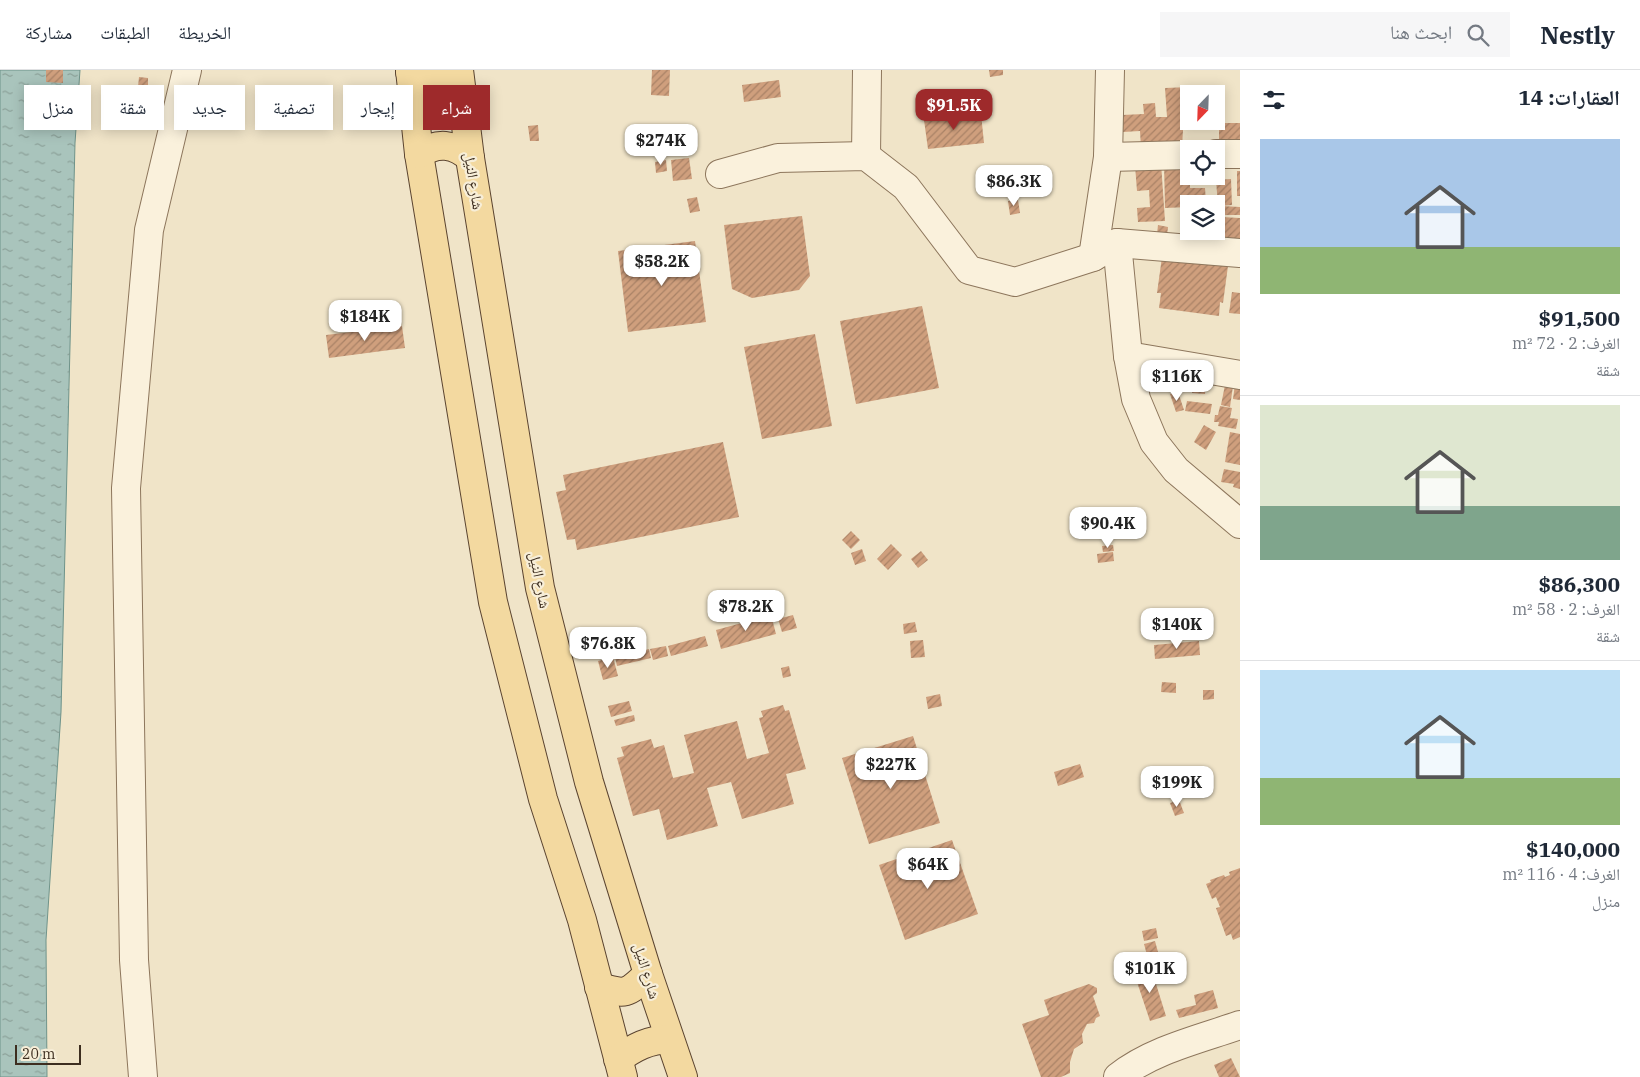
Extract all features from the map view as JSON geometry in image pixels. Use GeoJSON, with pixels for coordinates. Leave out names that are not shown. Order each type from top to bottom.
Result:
{"type":"FeatureCollection","features":[{"type":"Feature","properties":{"kind":"main road"},"geometry":{"type":"LineString","coordinates":[[410,71],[419,79],[440,83],[459,72]]}},
{"type":"Feature","properties":{"kind":"main road"},"geometry":{"type":"LineString","coordinates":[[410,71],[419,154],[493,602],[543,799],[582,920],[620,1068]]}},
{"type":"Feature","properties":{"kind":"main road","name":"شارع النيل"},"geometry":{"type":"LineString","coordinates":[[459,72],[470,158],[540,588],[590,782],[648,974],[683,1077]]}},
{"type":"Feature","properties":{"kind":"main road"},"geometry":{"type":"LineString","coordinates":[[419,154],[428,148],[440,145],[456,148],[470,158]]}},
{"type":"Feature","properties":{"kind":"main road"},"geometry":{"type":"LineString","coordinates":[[599,987],[618,993],[630,991],[648,974]]}},
{"type":"Feature","properties":{"kind":"main road"},"geometry":{"type":"LineString","coordinates":[[620,1068],[637,1046],[651,1040],[669,1039]]}},
{"type":"Feature","properties":{"kind":"street"},"geometry":{"type":"LineString","coordinates":[[143,1077],[134,960],[126,488],[150,230],[186,70]]}},
{"type":"Feature","properties":{"kind":"street"},"geometry":{"type":"LineString","coordinates":[[866,156],[867,70]]}},
{"type":"Feature","properties":{"kind":"street"},"geometry":{"type":"LineString","coordinates":[[1093,257],[1108,157],[1110,70]]}},
{"type":"Feature","properties":{"kind":"street"},"geometry":{"type":"LineString","coordinates":[[1225,154],[1240,154]]}},
{"type":"Feature","properties":{"kind":"street"},"geometry":{"type":"LineString","coordinates":[[1108,157],[1180,155]]}},
{"type":"Feature","properties":{"kind":"street"},"geometry":{"type":"LineString","coordinates":[[720,174],[778,158],[866,156],[906,187],[969,270],[1015,282],[1093,257],[1117,243],[1240,253]]}},
{"type":"Feature","properties":{"kind":"street"},"geometry":{"type":"LineString","coordinates":[[1117,243],[1128,356],[1136,398],[1154,442],[1176,470],[1240,524]]}},
{"type":"Feature","properties":{"kind":"street"},"geometry":{"type":"LineString","coordinates":[[1128,356],[1240,375]]}},
{"type":"Feature","properties":{"kind":"street"},"geometry":{"type":"LineString","coordinates":[[1118,1077],[1129,1068],[1168,1050],[1240,1025]]}},
{"type":"Feature","properties":{"kind":"water"},"geometry":{"type":"Polygon","coordinates":[[[0,70],[80,70],[79,85],[24,85],[24,130],[76,130],[61,712],[46,940],[47,1077],[0,1077],[0,70]]]}},
{"type":"Feature","properties":{"kind":"building"},"geometry":{"type":"Polygon","coordinates":[[[46,70],[63,70],[63,83],[46,82],[46,70]]]}},
{"type":"Feature","properties":{"kind":"building"},"geometry":{"type":"Polygon","coordinates":[[[652,70],[670,70],[669,96],[651,95],[652,70]]]}},
{"type":"Feature","properties":{"kind":"building"},"geometry":{"type":"Polygon","coordinates":[[[989,70],[1003,70],[1003,75],[990,77],[989,70]]]}},
{"type":"Feature","properties":{"kind":"building"},"geometry":{"type":"Polygon","coordinates":[[[139,77],[148,78],[148,85],[138,85],[139,77]]]}},
{"type":"Feature","properties":{"kind":"building"},"geometry":{"type":"Polygon","coordinates":[[[779,80],[781,97],[744,102],[742,85],[779,80]]]}},
{"type":"Feature","properties":{"kind":"building"},"geometry":{"type":"Polygon","coordinates":[[[1180,87],[1180,130],[1183,130],[1180,146],[1141,148],[1140,131],[1123,132],[1122,115],[1144,114],[1143,104],[1155,103],[1156,117],[1167,117],[1165,88],[1180,87]]]}},
{"type":"Feature","properties":{"kind":"building"},"geometry":{"type":"Polygon","coordinates":[[[989,93],[992,110],[981,112],[979,94],[989,93]]]}},
{"type":"Feature","properties":{"kind":"building"},"geometry":{"type":"Polygon","coordinates":[[[981,114],[984,143],[928,149],[924,120],[981,114]]]}},
{"type":"Feature","properties":{"kind":"building"},"geometry":{"type":"Polygon","coordinates":[[[1225,123],[1240,123],[1240,140],[1219,140],[1219,130],[1225,130],[1225,123]]]}},
{"type":"Feature","properties":{"kind":"building"},"geometry":{"type":"Polygon","coordinates":[[[538,125],[539,141],[530,141],[528,126],[538,125]]]}},
{"type":"Feature","properties":{"kind":"building"},"geometry":{"type":"Polygon","coordinates":[[[689,158],[692,179],[673,181],[671,160],[689,158]]]}},
{"type":"Feature","properties":{"kind":"building"},"geometry":{"type":"Polygon","coordinates":[[[666,160],[667,171],[656,173],[655,162],[666,160]]]}},
{"type":"Feature","properties":{"kind":"building"},"geometry":{"type":"Polygon","coordinates":[[[1180,162],[1180,185],[1190,185],[1190,188],[1205,188],[1206,195],[1180,195],[1180,207],[1165,208],[1164,163],[1180,162]]]}},
{"type":"Feature","properties":{"kind":"building"},"geometry":{"type":"Polygon","coordinates":[[[1161,163],[1165,221],[1138,222],[1137,208],[1150,207],[1149,190],[1137,191],[1135,165],[1161,163]]]}},
{"type":"Feature","properties":{"kind":"building"},"geometry":{"type":"Polygon","coordinates":[[[1237,171],[1240,171],[1240,196],[1237,196],[1237,171]]]}},
{"type":"Feature","properties":{"kind":"building"},"geometry":{"type":"Polygon","coordinates":[[[1225,179],[1231,179],[1232,205],[1225,206],[1225,195],[1217,195],[1216,185],[1225,185],[1225,179]]]}},
{"type":"Feature","properties":{"kind":"building"},"geometry":{"type":"Polygon","coordinates":[[[697,197],[700,211],[690,213],[687,199],[697,197]]]}},
{"type":"Feature","properties":{"kind":"building"},"geometry":{"type":"Polygon","coordinates":[[[1018,200],[1020,213],[1010,215],[1008,201],[1018,200]]]}},
{"type":"Feature","properties":{"kind":"building"},"geometry":{"type":"Polygon","coordinates":[[[1225,206],[1240,207],[1240,215],[1225,215],[1225,206]]]}},
{"type":"Feature","properties":{"kind":"building"},"geometry":{"type":"Polygon","coordinates":[[[802,216],[810,276],[799,290],[752,298],[732,289],[724,225],[802,216]]]}},
{"type":"Feature","properties":{"kind":"building"},"geometry":{"type":"Polygon","coordinates":[[[1225,217],[1240,218],[1240,242],[1220,242],[1220,240],[1225,240],[1225,217]]]}},
{"type":"Feature","properties":{"kind":"building"},"geometry":{"type":"Polygon","coordinates":[[[1158,225],[1168,227],[1167,235],[1157,234],[1158,225]]]}},
{"type":"Feature","properties":{"kind":"building"},"geometry":{"type":"Polygon","coordinates":[[[695,241],[706,322],[628,332],[618,251],[695,241]]]}},
{"type":"Feature","properties":{"kind":"building"},"geometry":{"type":"Polygon","coordinates":[[[1162,257],[1228,266],[1223,303],[1220,302],[1219,316],[1159,308],[1161,293],[1157,293],[1162,257]]]}},
{"type":"Feature","properties":{"kind":"building"},"geometry":{"type":"Polygon","coordinates":[[[1232,292],[1240,293],[1240,314],[1229,313],[1232,292]]]}},
{"type":"Feature","properties":{"kind":"building"},"geometry":{"type":"Polygon","coordinates":[[[922,306],[939,388],[856,404],[840,321],[922,306]]]}},
{"type":"Feature","properties":{"kind":"building"},"geometry":{"type":"Polygon","coordinates":[[[402,326],[405,348],[329,358],[326,335],[402,326]]]}},
{"type":"Feature","properties":{"kind":"building"},"geometry":{"type":"Polygon","coordinates":[[[815,334],[832,426],[762,439],[744,347],[815,334]]]}},
{"type":"Feature","properties":{"kind":"building"},"geometry":{"type":"Polygon","coordinates":[[[1174,377],[1206,381],[1205,394],[1192,393],[1193,388],[1173,386],[1174,377]]]}},
{"type":"Feature","properties":{"kind":"building"},"geometry":{"type":"Polygon","coordinates":[[[1235,384],[1240,384],[1240,400],[1233,399],[1235,384]]]}},
{"type":"Feature","properties":{"kind":"building"},"geometry":{"type":"Polygon","coordinates":[[[1225,385],[1233,386],[1230,407],[1221,405],[1225,385]]]}},
{"type":"Feature","properties":{"kind":"building"},"geometry":{"type":"Polygon","coordinates":[[[1178,392],[1184,410],[1176,412],[1170,394],[1178,392]]]}},
{"type":"Feature","properties":{"kind":"building"},"geometry":{"type":"Polygon","coordinates":[[[1187,401],[1212,404],[1210,414],[1185,411],[1187,401]]]}},
{"type":"Feature","properties":{"kind":"building"},"geometry":{"type":"Polygon","coordinates":[[[1220,406],[1232,408],[1230,418],[1238,419],[1236,429],[1218,426],[1219,422],[1214,422],[1215,415],[1218,415],[1220,406]]]}},
{"type":"Feature","properties":{"kind":"building"},"geometry":{"type":"Polygon","coordinates":[[[1204,425],[1216,432],[1206,450],[1194,442],[1204,425]]]}},
{"type":"Feature","properties":{"kind":"building"},"geometry":{"type":"Polygon","coordinates":[[[1230,432],[1240,434],[1240,465],[1225,462],[1230,432]]]}},
{"type":"Feature","properties":{"kind":"building"},"geometry":{"type":"Polygon","coordinates":[[[723,442],[739,517],[577,550],[575,539],[567,540],[556,492],[566,490],[563,475],[723,442]]]}},
{"type":"Feature","properties":{"kind":"building"},"geometry":{"type":"Polygon","coordinates":[[[1224,469],[1240,472],[1240,489],[1233,487],[1234,484],[1221,482],[1224,469]]]}},
{"type":"Feature","properties":{"kind":"building"},"geometry":{"type":"Polygon","coordinates":[[[851,531],[860,540],[851,549],[842,540],[851,531]]]}},
{"type":"Feature","properties":{"kind":"building"},"geometry":{"type":"Polygon","coordinates":[[[891,544],[902,555],[888,570],[877,559],[891,544]]]}},
{"type":"Feature","properties":{"kind":"building"},"geometry":{"type":"Polygon","coordinates":[[[1113,545],[1114,551],[1103,552],[1102,546],[1113,545]]]}},
{"type":"Feature","properties":{"kind":"building"},"geometry":{"type":"Polygon","coordinates":[[[862,549],[866,561],[855,565],[851,553],[862,549]]]}},
{"type":"Feature","properties":{"kind":"building"},"geometry":{"type":"Polygon","coordinates":[[[921,551],[928,560],[918,568],[911,559],[921,551]]]}},
{"type":"Feature","properties":{"kind":"building"},"geometry":{"type":"Polygon","coordinates":[[[1113,552],[1114,561],[1098,563],[1097,554],[1113,552]]]}},
{"type":"Feature","properties":{"kind":"building"},"geometry":{"type":"Polygon","coordinates":[[[771,615],[776,634],[721,649],[716,630],[771,615]]]}},
{"type":"Feature","properties":{"kind":"building"},"geometry":{"type":"Polygon","coordinates":[[[793,615],[797,628],[782,632],[778,619],[793,615]]]}},
{"type":"Feature","properties":{"kind":"building"},"geometry":{"type":"Polygon","coordinates":[[[915,622],[917,632],[904,634],[903,624],[915,622]]]}},
{"type":"Feature","properties":{"kind":"building"},"geometry":{"type":"Polygon","coordinates":[[[705,636],[708,646],[671,656],[668,646],[705,636]]]}},
{"type":"Feature","properties":{"kind":"building"},"geometry":{"type":"Polygon","coordinates":[[[923,640],[925,657],[911,658],[910,641],[923,640]]]}},
{"type":"Feature","properties":{"kind":"building"},"geometry":{"type":"Polygon","coordinates":[[[1199,641],[1200,655],[1155,659],[1154,645],[1199,641]]]}},
{"type":"Feature","properties":{"kind":"building"},"geometry":{"type":"Polygon","coordinates":[[[666,646],[668,656],[653,660],[650,649],[666,646]]]}},
{"type":"Feature","properties":{"kind":"building"},"geometry":{"type":"Polygon","coordinates":[[[649,649],[651,658],[617,666],[615,657],[649,649]]]}},
{"type":"Feature","properties":{"kind":"building"},"geometry":{"type":"Polygon","coordinates":[[[613,657],[618,676],[603,680],[598,661],[613,657]]]}},
{"type":"Feature","properties":{"kind":"building"},"geometry":{"type":"Polygon","coordinates":[[[789,666],[791,676],[783,678],[781,668],[789,666]]]}},
{"type":"Feature","properties":{"kind":"building"},"geometry":{"type":"Polygon","coordinates":[[[1162,682],[1176,683],[1176,693],[1161,692],[1162,682]]]}},
{"type":"Feature","properties":{"kind":"building"},"geometry":{"type":"Polygon","coordinates":[[[1203,690],[1214,690],[1214,699],[1203,700],[1203,690]]]}},
{"type":"Feature","properties":{"kind":"building"},"geometry":{"type":"Polygon","coordinates":[[[940,694],[942,706],[928,709],[926,697],[940,694]]]}},
{"type":"Feature","properties":{"kind":"building"},"geometry":{"type":"Polygon","coordinates":[[[629,701],[632,711],[611,717],[608,706],[629,701]]]}},
{"type":"Feature","properties":{"kind":"building"},"geometry":{"type":"Polygon","coordinates":[[[783,705],[785,711],[789,710],[806,769],[786,774],[794,804],[742,819],[731,782],[707,788],[718,826],[667,840],[659,809],[633,816],[617,758],[624,756],[621,747],[651,739],[654,748],[664,745],[673,778],[694,773],[684,735],[737,721],[747,759],[769,753],[759,718],[763,717],[761,711],[783,705]]]}},
{"type":"Feature","properties":{"kind":"building"},"geometry":{"type":"Polygon","coordinates":[[[634,715],[635,721],[616,726],[614,720],[634,715]]]}},
{"type":"Feature","properties":{"kind":"building"},"geometry":{"type":"Polygon","coordinates":[[[913,736],[940,823],[869,844],[842,758],[913,736]]]}},
{"type":"Feature","properties":{"kind":"building"},"geometry":{"type":"Polygon","coordinates":[[[1080,764],[1084,777],[1058,786],[1054,772],[1080,764]]]}},
{"type":"Feature","properties":{"kind":"building"},"geometry":{"type":"Polygon","coordinates":[[[1179,800],[1184,813],[1175,816],[1170,803],[1179,800]]]}},
{"type":"Feature","properties":{"kind":"building"},"geometry":{"type":"Polygon","coordinates":[[[952,840],[978,914],[905,940],[879,865],[952,840]]]}},
{"type":"Feature","properties":{"kind":"building"},"geometry":{"type":"Polygon","coordinates":[[[1240,868],[1240,937],[1233,940],[1231,934],[1226,936],[1216,908],[1220,907],[1216,897],[1212,899],[1206,884],[1211,882],[1210,880],[1230,875],[1229,872],[1240,868]]]}},
{"type":"Feature","properties":{"kind":"building"},"geometry":{"type":"Polygon","coordinates":[[[1156,928],[1158,938],[1144,941],[1142,931],[1156,928]]]}},
{"type":"Feature","properties":{"kind":"building"},"geometry":{"type":"Polygon","coordinates":[[[1155,941],[1158,952],[1147,955],[1144,944],[1155,941]]]}},
{"type":"Feature","properties":{"kind":"building"},"geometry":{"type":"Polygon","coordinates":[[[1151,968],[1166,1016],[1150,1021],[1134,973],[1151,968]]]}},
{"type":"Feature","properties":{"kind":"building"},"geometry":{"type":"Polygon","coordinates":[[[1089,984],[1097,988],[1097,993],[1093,996],[1100,1016],[1096,1018],[1094,1023],[1087,1024],[1082,1034],[1083,1043],[1074,1049],[1070,1062],[1070,1073],[1061,1077],[1041,1077],[1022,1024],[1049,1015],[1044,1000],[1089,984]]]}},
{"type":"Feature","properties":{"kind":"building"},"geometry":{"type":"Polygon","coordinates":[[[1213,990],[1218,1008],[1179,1018],[1176,1010],[1196,1005],[1194,995],[1213,990]]]}},
{"type":"Feature","properties":{"kind":"building"},"geometry":{"type":"Polygon","coordinates":[[[1231,1058],[1240,1077],[1219,1077],[1214,1065],[1231,1058]]]}}]}
